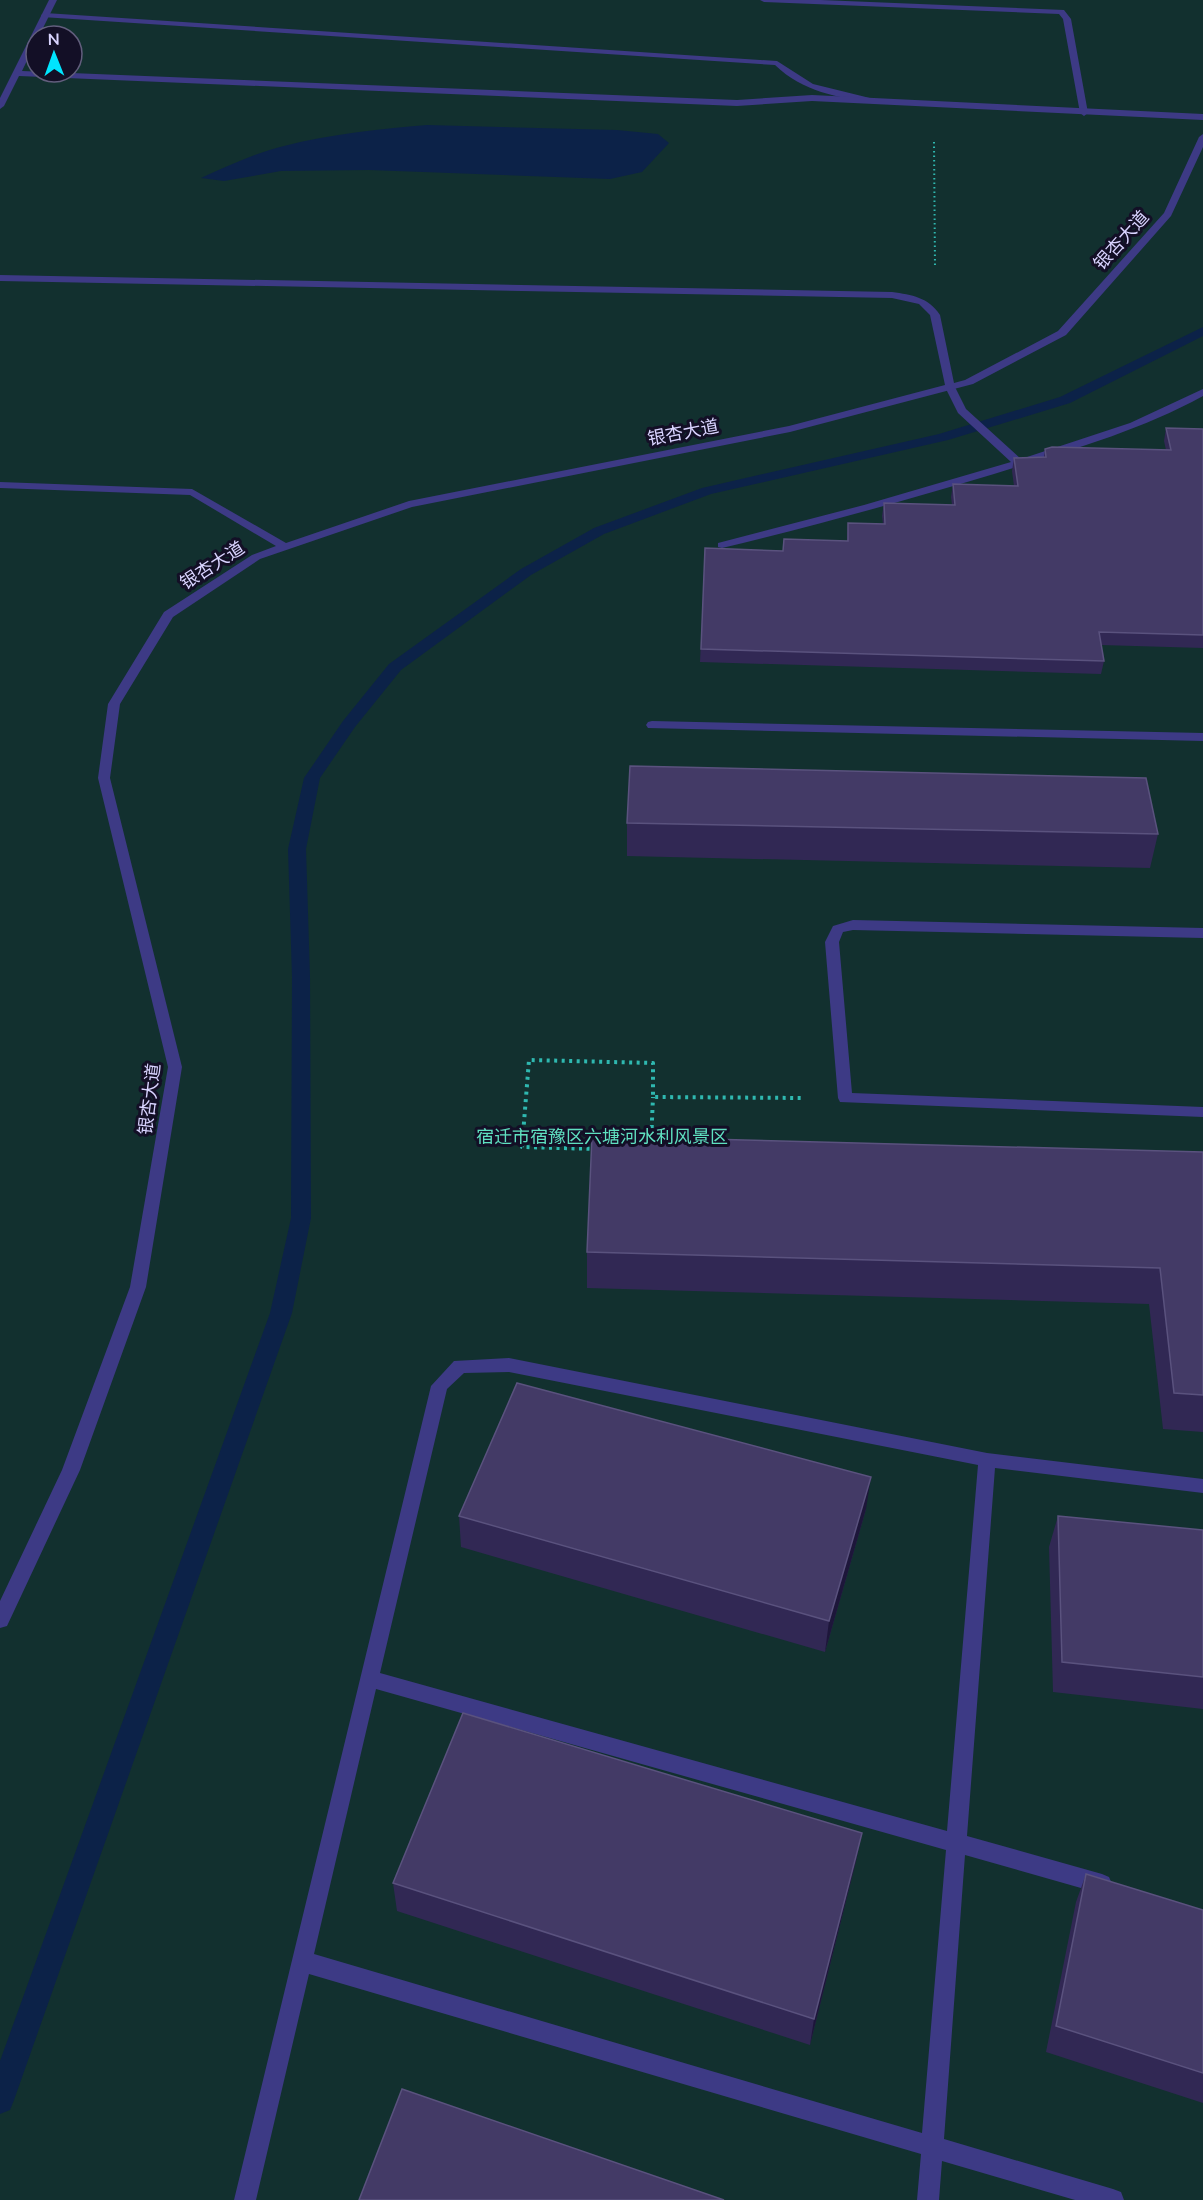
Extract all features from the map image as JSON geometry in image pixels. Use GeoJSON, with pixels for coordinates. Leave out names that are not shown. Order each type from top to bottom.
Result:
{"type":"FeatureCollection","features":[{"type":"Feature","properties":{"kind":"street"},"geometry":{"type":"LineString","coordinates":[[0,106],[53,0]]}},
{"type":"Feature","properties":{"kind":"street"},"geometry":{"type":"LineString","coordinates":[[764,0],[1061,12]]}},
{"type":"Feature","properties":{"kind":"street"},"geometry":{"type":"LineString","coordinates":[[1059,0],[1061,12],[1067,19],[1084,113]]}},
{"type":"Feature","properties":{"kind":"street"},"geometry":{"type":"LineString","coordinates":[[45,15],[777,63],[790,77],[823,92],[896,104]]}},
{"type":"Feature","properties":{"kind":"street"},"geometry":{"type":"LineString","coordinates":[[16,73],[737,103],[812,98],[896,104],[1203,117]]}},
{"type":"Feature","properties":{"kind":"street","name":"银杏大道"},"geometry":{"type":"LineString","coordinates":[[0,1620],[71,1470],[138,1287],[175,1067],[104,778],[114,704],[168,615],[256,556],[409,504],[789,429],[969,382],[1062,333],[1168,214],[1203,137]]}},
{"type":"Feature","properties":{"kind":"street"},"geometry":{"type":"LineString","coordinates":[[0,278],[892,295],[918,299],[930,305],[935,315],[950,387],[962,411],[1019,463]]}},
{"type":"Feature","properties":{"kind":"street"},"geometry":{"type":"LineString","coordinates":[[722,546],[919,494],[1084,443],[1178,406],[1203,392]]}},
{"type":"Feature","properties":{"kind":"street"},"geometry":{"type":"LineString","coordinates":[[0,485],[192,492],[285,547]]}},
{"type":"Feature","properties":{"kind":"street"},"geometry":{"type":"LineString","coordinates":[[652,725],[1203,737]]}},
{"type":"Feature","properties":{"kind":"street"},"geometry":{"type":"LineString","coordinates":[[1203,933],[853,925],[838,929],[832,942],[845,1098],[1203,1112]]}},
{"type":"Feature","properties":{"kind":"street"},"geometry":{"type":"LineString","coordinates":[[245,2200],[439,1386],[460,1366],[509,1365],[987,1460],[1203,1486]]}},
{"type":"Feature","properties":{"kind":"street"},"geometry":{"type":"LineString","coordinates":[[928,2200],[987,1460]]}},
{"type":"Feature","properties":{"kind":"street"},"geometry":{"type":"LineString","coordinates":[[369,1678],[1124,1891]]}},
{"type":"Feature","properties":{"kind":"street"},"geometry":{"type":"LineString","coordinates":[[301,1961],[1113,2200]]}},
{"type":"Feature","properties":{"kind":"path"},"geometry":{"type":"LineString","coordinates":[[929,105],[934,141],[935,315]]}},
{"type":"Feature","properties":{"kind":"path"},"geometry":{"type":"LineString","coordinates":[[604,1149],[522,1147],[529,1060],[653,1063],[651,1150]]}},
{"type":"Feature","properties":{"kind":"path"},"geometry":{"type":"LineString","coordinates":[[653,1097],[845,1098]]}},
{"type":"Feature","properties":{"kind":"green space","name":"宿迁市宿豫区六塘河水利风景区"},"geometry":{"type":"Polygon","coordinates":[[[0,0],[1203,0],[1203,2200],[0,2200],[0,0]]]}},
{"type":"Feature","properties":{"kind":"water"},"geometry":{"type":"Polygon","coordinates":[[[427,125],[617,130],[658,134],[669,143],[642,172],[610,179],[369,170],[281,171],[224,181],[201,178],[252,156],[301,142],[355,132],[427,125]]]}},
{"type":"Feature","properties":{"kind":"building"},"geometry":{"type":"Polygon","coordinates":[[[1166,428],[1203,429],[1203,635],[1099,632],[1104,661],[701,649],[705,548],[783,551],[784,539],[848,541],[848,523],[885,524],[884,503],[955,505],[953,484],[1018,486],[1014,458],[1046,457],[1045,449],[1052,447],[1171,450],[1166,428]]]}},
{"type":"Feature","properties":{"kind":"building"},"geometry":{"type":"Polygon","coordinates":[[[630,766],[1146,778],[1158,834],[627,823],[630,766]]]}},
{"type":"Feature","properties":{"kind":"building"},"geometry":{"type":"Polygon","coordinates":[[[592,1136],[1203,1152],[1203,1395],[1174,1393],[1160,1268],[587,1252],[592,1136]]]}},
{"type":"Feature","properties":{"kind":"building"},"geometry":{"type":"Polygon","coordinates":[[[517,1383],[871,1477],[829,1621],[459,1516],[517,1383]]]}},
{"type":"Feature","properties":{"kind":"building"},"geometry":{"type":"Polygon","coordinates":[[[1058,1516],[1203,1530],[1203,1677],[1062,1662],[1058,1516]]]}},
{"type":"Feature","properties":{"kind":"building"},"geometry":{"type":"Polygon","coordinates":[[[463,1713],[862,1833],[814,2019],[393,1883],[463,1713]]]}},
{"type":"Feature","properties":{"kind":"building"},"geometry":{"type":"Polygon","coordinates":[[[1086,1874],[1203,1910],[1203,2073],[1056,2026],[1086,1874]]]}},
{"type":"Feature","properties":{"kind":"building"},"geometry":{"type":"Polygon","coordinates":[[[402,2089],[724,2200],[359,2200],[402,2089]]]}},
{"type":"Feature","properties":{"kind":"waterway"},"geometry":{"type":"LineString","coordinates":[[0,2100],[281,1313],[301,1218],[301,977],[297,849],[312,778],[349,724],[395,667],[526,572],[599,531],[707,491],[943,437],[1065,400],[1203,331]]}}]}
